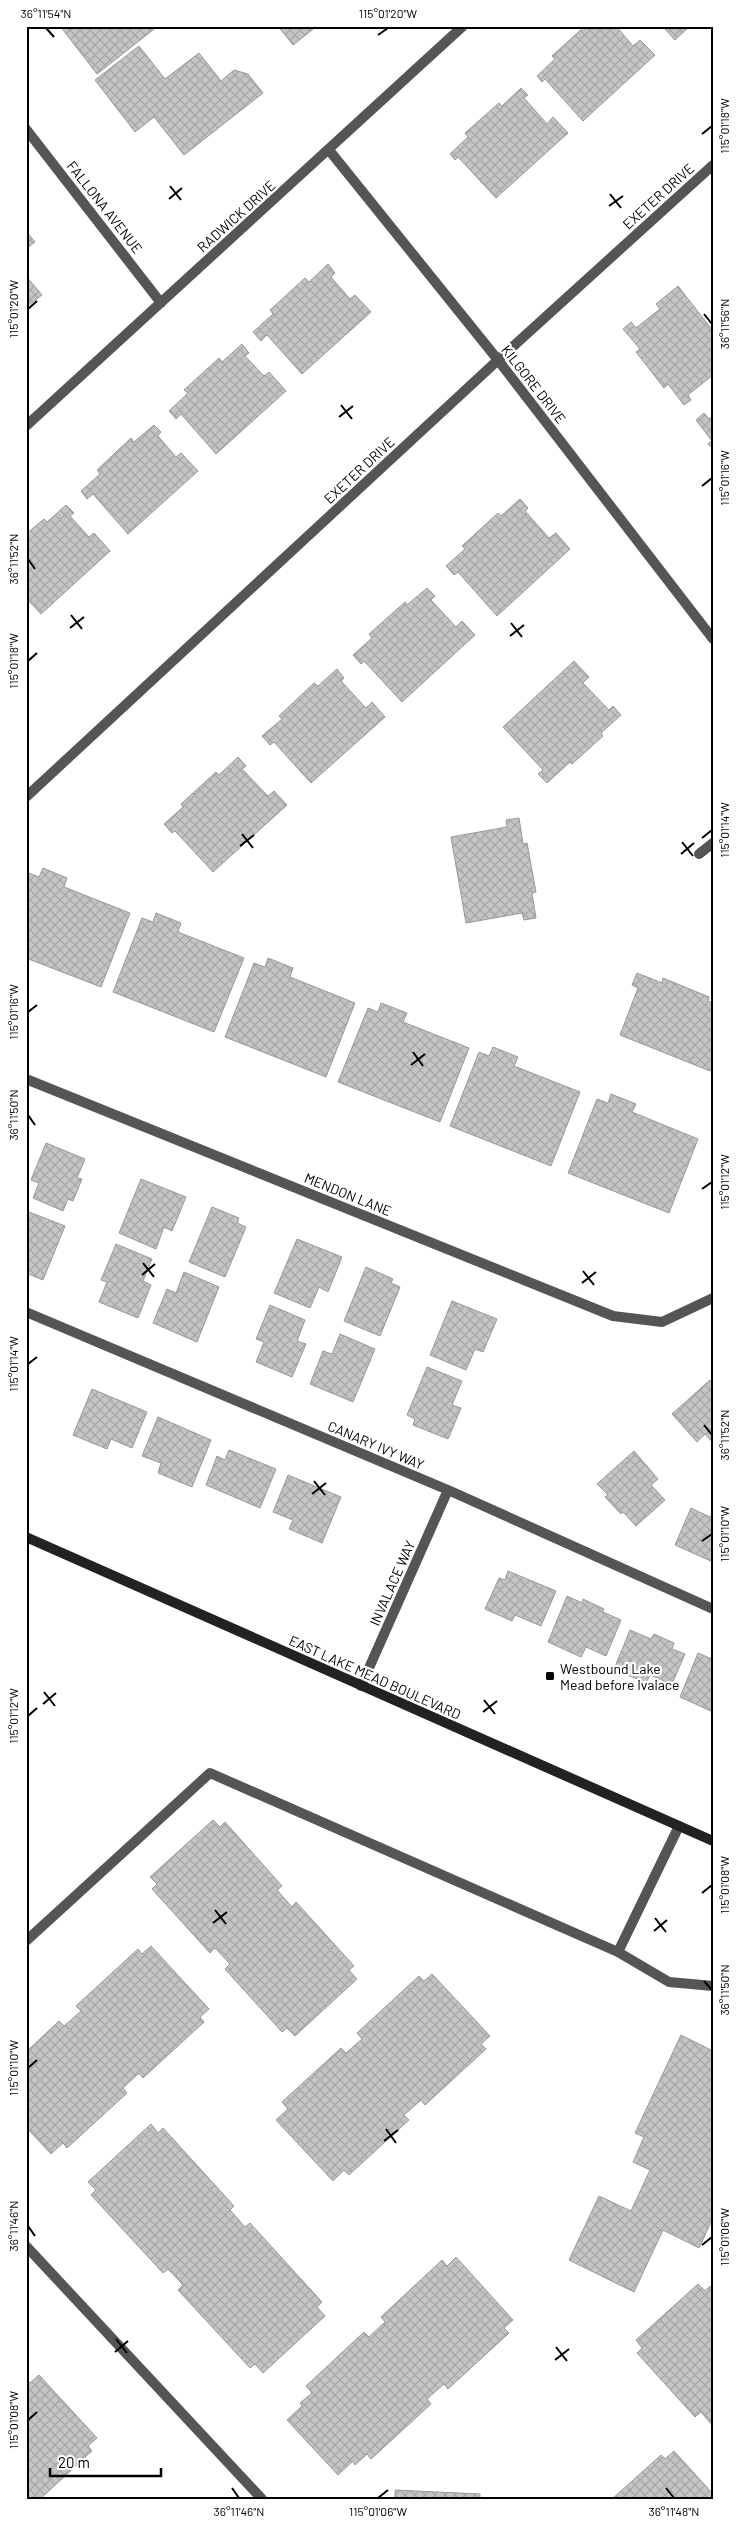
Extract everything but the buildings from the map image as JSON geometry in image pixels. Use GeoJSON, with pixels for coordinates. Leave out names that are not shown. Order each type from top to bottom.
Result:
{"type":"FeatureCollection","features":[{"type":"Feature","properties":{"kind":"main road","name":"EAST LAKE MEAD BOULEVARD"},"geometry":{"type":"LineString","coordinates":[[26,1537],[713,1841]]}},
{"type":"Feature","properties":{"kind":"street","name":"RADWICK DRIVE"},"geometry":{"type":"LineString","coordinates":[[26,426],[463,26]]}},
{"type":"Feature","properties":{"kind":"street","name":"FALLONA AVENUE"},"geometry":{"type":"LineString","coordinates":[[26,129],[161,302]]}},
{"type":"Feature","properties":{"kind":"street","name":"KILGORE DRIVE"},"geometry":{"type":"LineString","coordinates":[[329,150],[498,360],[713,639]]}},
{"type":"Feature","properties":{"kind":"street","name":"EXETER DRIVE"},"geometry":{"type":"LineString","coordinates":[[26,797],[498,360],[713,165]]}},
{"type":"Feature","properties":{"kind":"street"},"geometry":{"type":"LineString","coordinates":[[699,854],[713,843]]}},
{"type":"Feature","properties":{"kind":"street","name":"MENDON LANE"},"geometry":{"type":"LineString","coordinates":[[26,1079],[612,1316],[662,1322],[713,1298]]}},
{"type":"Feature","properties":{"kind":"street","name":"CANARY IVY WAY"},"geometry":{"type":"LineString","coordinates":[[26,1312],[448,1490],[713,1609]]}},
{"type":"Feature","properties":{"kind":"street","name":"INVALACE WAY"},"geometry":{"type":"LineString","coordinates":[[361,1686],[448,1490]]}},
{"type":"Feature","properties":{"kind":"street"},"geometry":{"type":"LineString","coordinates":[[26,1941],[210,1772],[618,1952],[669,1982],[713,1986]]}},
{"type":"Feature","properties":{"kind":"street"},"geometry":{"type":"LineString","coordinates":[[618,1952],[679,1826]]}},
{"type":"Feature","properties":{"kind":"street"},"geometry":{"type":"LineString","coordinates":[[26,2246],[262,2499]]}},
{"type":"Feature","properties":{"kind":"place","name":"Westbound Lake Mead before Ivalace"},"geometry":{"type":"Point","coordinates":[550,1676]}}]}
